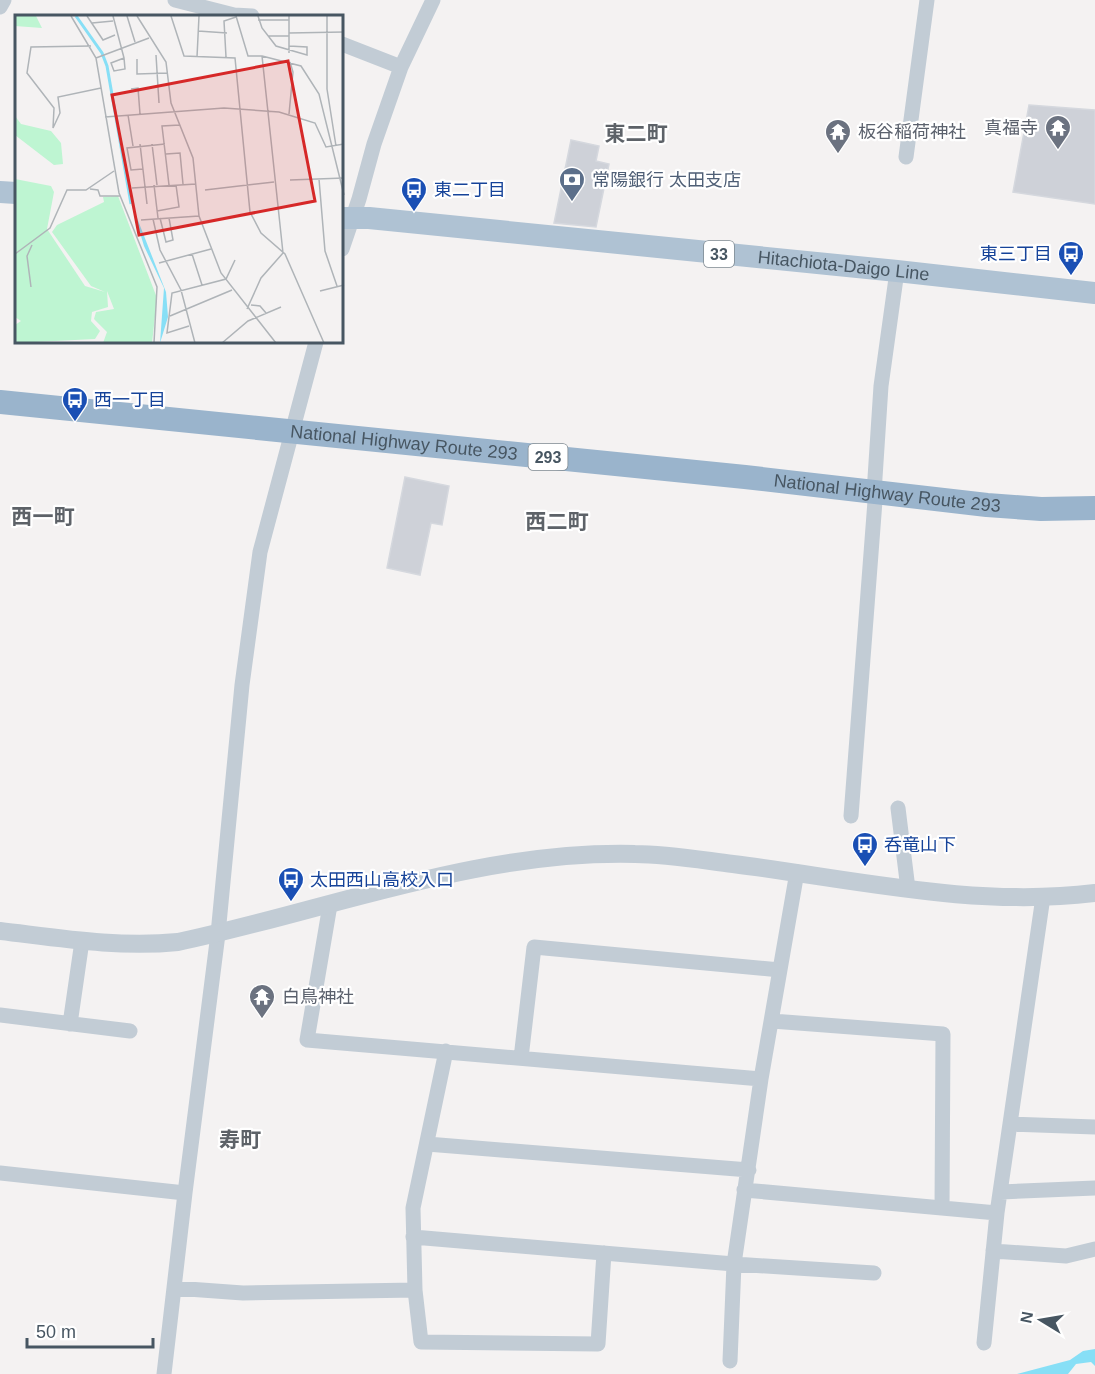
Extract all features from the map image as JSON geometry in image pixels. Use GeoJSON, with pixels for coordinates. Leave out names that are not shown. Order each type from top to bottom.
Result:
{"type":"FeatureCollection","features":[{"type":"Feature","properties":{"kind":"highway","name":"National Highway Route 293"},"geometry":{"type":"LineString","coordinates":[[0,402],[745,477],[874,493],[1041,509],[1095,508]]}},
{"type":"Feature","properties":{"kind":"main road"},"geometry":{"type":"LineString","coordinates":[[0,192],[15,193]]}},
{"type":"Feature","properties":{"kind":"main road","name":"Hitachiota-Daigo Line"},"geometry":{"type":"LineString","coordinates":[[347,218],[369,218],[1095,293]]}},
{"type":"Feature","properties":{"kind":"street"},"geometry":{"type":"LineString","coordinates":[[0,7],[4,0]]}},
{"type":"Feature","properties":{"kind":"street"},"geometry":{"type":"LineString","coordinates":[[175,0],[234,15]]}},
{"type":"Feature","properties":{"kind":"street"},"geometry":{"type":"LineString","coordinates":[[344,237],[347,218],[359,199],[374,144],[401,67],[433,0]]}},
{"type":"Feature","properties":{"kind":"street"},"geometry":{"type":"LineString","coordinates":[[906,157],[927,0]]}},
{"type":"Feature","properties":{"kind":"street"},"geometry":{"type":"LineString","coordinates":[[344,45],[401,67]]}},
{"type":"Feature","properties":{"kind":"street"},"geometry":{"type":"LineString","coordinates":[[851,816],[875,501],[881,386],[897,271]]}},
{"type":"Feature","properties":{"kind":"street"},"geometry":{"type":"LineString","coordinates":[[164,1371],[218,933],[242,685],[260,552],[315,344]]}},
{"type":"Feature","properties":{"kind":"street"},"geometry":{"type":"LineString","coordinates":[[898,808],[908,889]]}},
{"type":"Feature","properties":{"kind":"street"},"geometry":{"type":"LineString","coordinates":[[0,931],[82,941],[150,945],[178,942],[478,868],[551,856],[593,853],[638,854],[797,872],[908,889],[985,896],[1043,897],[1095,893]]}},
{"type":"Feature","properties":{"kind":"street"},"geometry":{"type":"LineString","coordinates":[[730,1361],[734,1264],[744,1190],[797,872]]}},
{"type":"Feature","properties":{"kind":"street"},"geometry":{"type":"LineString","coordinates":[[984,1343],[997,1213],[1043,897]]}},
{"type":"Feature","properties":{"kind":"street"},"geometry":{"type":"LineString","coordinates":[[330,905],[307,1040],[761,1079]]}},
{"type":"Feature","properties":{"kind":"street"},"geometry":{"type":"LineString","coordinates":[[70,1024],[82,941]]}},
{"type":"Feature","properties":{"kind":"street"},"geometry":{"type":"LineString","coordinates":[[521,1058],[534,947],[780,970]]}},
{"type":"Feature","properties":{"kind":"street"},"geometry":{"type":"LineString","coordinates":[[0,1015],[130,1031]]}},
{"type":"Feature","properties":{"kind":"street"},"geometry":{"type":"LineString","coordinates":[[772,1021],[943,1034],[942,1208]]}},
{"type":"Feature","properties":{"kind":"street"},"geometry":{"type":"LineString","coordinates":[[446,1051],[413,1208],[415,1290],[421,1342],[598,1344],[604,1253]]}},
{"type":"Feature","properties":{"kind":"street"},"geometry":{"type":"LineString","coordinates":[[1010,1124],[1095,1127]]}},
{"type":"Feature","properties":{"kind":"street"},"geometry":{"type":"LineString","coordinates":[[427,1144],[749,1170]]}},
{"type":"Feature","properties":{"kind":"street"},"geometry":{"type":"LineString","coordinates":[[0,1173],[185,1192]]}},
{"type":"Feature","properties":{"kind":"street"},"geometry":{"type":"LineString","coordinates":[[1001,1192],[1095,1188]]}},
{"type":"Feature","properties":{"kind":"street"},"geometry":{"type":"LineString","coordinates":[[744,1190],[997,1213]]}},
{"type":"Feature","properties":{"kind":"street"},"geometry":{"type":"LineString","coordinates":[[413,1237],[734,1264],[874,1273]]}},
{"type":"Feature","properties":{"kind":"street"},"geometry":{"type":"LineString","coordinates":[[993,1251],[1066,1256],[1095,1249]]}},
{"type":"Feature","properties":{"kind":"street"},"geometry":{"type":"LineString","coordinates":[[174,1288],[243,1293],[415,1290]]}},
{"type":"Feature","properties":{"kind":"water"},"geometry":{"type":"Polygon","coordinates":[[[1095,1349],[1095,1366],[1091,1362],[1076,1364],[1068,1374],[1017,1374],[1070,1360],[1083,1351],[1095,1349]]]}},
{"type":"Feature","properties":{"kind":"building","name":"真福寺"},"geometry":{"type":"Polygon","coordinates":[[[1029,105],[1095,110],[1095,204],[1013,192],[1029,105]]]}},
{"type":"Feature","properties":{"kind":"building"},"geometry":{"type":"Polygon","coordinates":[[[571,140],[599,146],[596,161],[609,164],[596,227],[554,223],[571,140]]]}},
{"type":"Feature","properties":{"kind":"building"},"geometry":{"type":"Polygon","coordinates":[[[405,477],[449,486],[442,525],[431,523],[420,575],[387,568],[405,477]]]}},
{"type":"Feature","properties":{"kind":"place","name":"真福寺"},"geometry":{"type":"Point","coordinates":[1058,151]}},
{"type":"Feature","properties":{"kind":"place","name":"板谷稲荷神社"},"geometry":{"type":"Point","coordinates":[838,155]}},
{"type":"Feature","properties":{"kind":"place","name":"常陽銀行 太田支店"},"geometry":{"type":"Point","coordinates":[572,203]}},
{"type":"Feature","properties":{"kind":"place","name":"東二丁目"},"geometry":{"type":"Point","coordinates":[414,213]}},
{"type":"Feature","properties":{"kind":"place","name":"東三丁目"},"geometry":{"type":"Point","coordinates":[1071,277]}},
{"type":"Feature","properties":{"kind":"place","name":"西一丁目"},"geometry":{"type":"Point","coordinates":[75,423]}},
{"type":"Feature","properties":{"kind":"place","name":"呑竜山下"},"geometry":{"type":"Point","coordinates":[865,868]}},
{"type":"Feature","properties":{"kind":"place","name":"太田西山高校入口"},"geometry":{"type":"Point","coordinates":[291,903]}},
{"type":"Feature","properties":{"kind":"place","name":"白鳥神社"},"geometry":{"type":"Point","coordinates":[262,1020]}},
{"type":"Feature","properties":{"kind":"district","name":"東二町"},"geometry":{"type":"Point","coordinates":[636,134]}},
{"type":"Feature","properties":{"kind":"district","name":"西一町"},"geometry":{"type":"Point","coordinates":[43,517]}},
{"type":"Feature","properties":{"kind":"district","name":"西二町"},"geometry":{"type":"Point","coordinates":[557,522]}},
{"type":"Feature","properties":{"kind":"district","name":"寿町"},"geometry":{"type":"Point","coordinates":[240,1140]}}]}
